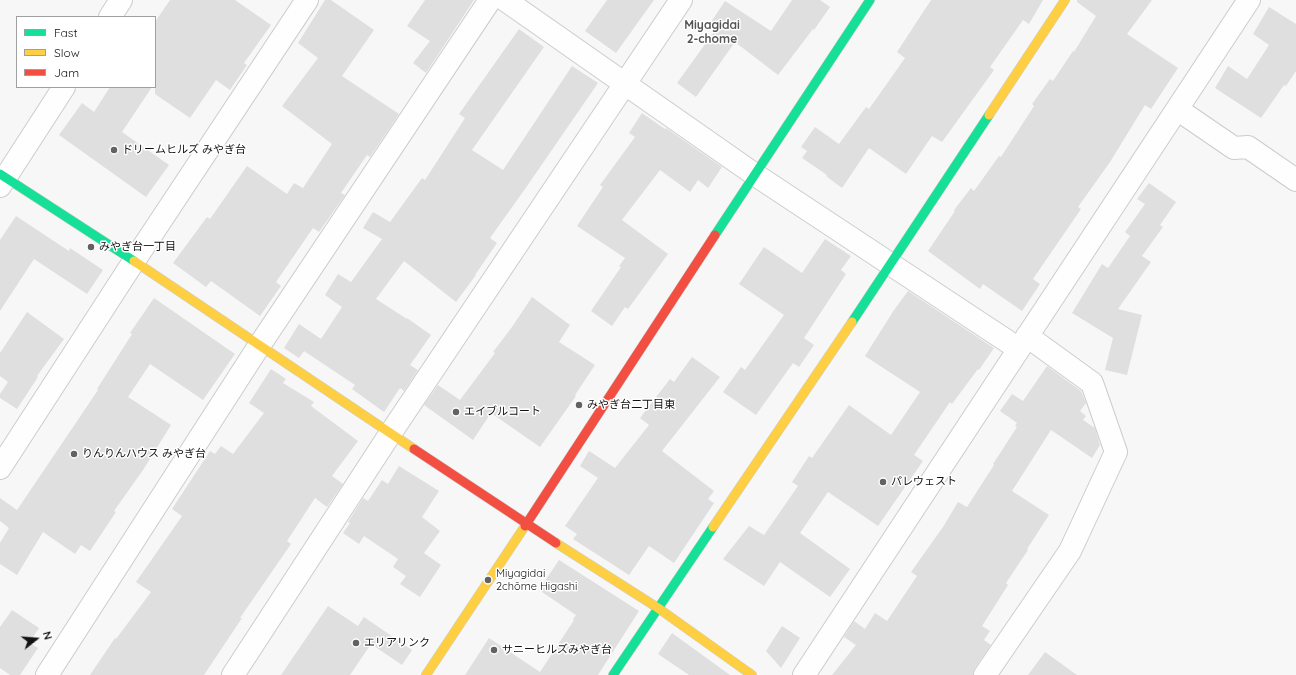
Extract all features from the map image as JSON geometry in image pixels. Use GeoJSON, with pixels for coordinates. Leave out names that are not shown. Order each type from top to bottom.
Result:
{"type":"FeatureCollection","features":[{"type":"Feature","properties":{"kind":"street"},"geometry":{"type":"LineString","coordinates":[[111,16],[121,0]]}},
{"type":"Feature","properties":{"kind":"street"},"geometry":{"type":"LineString","coordinates":[[0,468],[134,261],[307,0]]}},
{"type":"Feature","properties":{"kind":"street"},"geometry":{"type":"LineString","coordinates":[[47,675],[259,346],[490,0]]}},
{"type":"Feature","properties":{"kind":"street"},"geometry":{"type":"LineString","coordinates":[[504,0],[754,174],[890,265],[1092,383],[1116,452],[1070,551],[985,675]]}},
{"type":"Feature","properties":{"kind":"street"},"geometry":{"type":"LineString","coordinates":[[233,675],[390,434],[681,0]]}},
{"type":"Feature","properties":{"kind":"street"},"geometry":{"type":"LineString","coordinates":[[426,675],[754,174],[870,0]]}},
{"type":"Feature","properties":{"kind":"street"},"geometry":{"type":"LineString","coordinates":[[613,675],[890,265],[1065,0]]}},
{"type":"Feature","properties":{"kind":"street"},"geometry":{"type":"LineString","coordinates":[[804,675],[1249,0]]}},
{"type":"Feature","properties":{"kind":"street"},"geometry":{"type":"LineString","coordinates":[[63,88],[2,179],[134,261],[390,434],[526,524],[658,608],[752,675]]}},
{"type":"Feature","properties":{"kind":"street"},"geometry":{"type":"LineString","coordinates":[[1177,109],[1234,148],[1248,147],[1296,180]]}},
{"type":"Feature","properties":{"kind":"building"},"geometry":{"type":"Polygon","coordinates":[[[170,0],[235,0],[271,25],[244,63],[247,65],[230,90],[216,80],[190,118],[155,94],[156,21],[170,0]]]}},
{"type":"Feature","properties":{"kind":"building"},"geometry":{"type":"Polygon","coordinates":[[[325,0],[331,0],[374,30],[342,76],[399,114],[370,157],[367,155],[341,193],[345,195],[319,232],[313,228],[276,282],[281,286],[260,316],[211,281],[206,287],[173,263],[207,217],[210,219],[247,166],[287,194],[294,183],[303,188],[332,144],[282,106],[318,58],[298,43],[325,0]]]}},
{"type":"Feature","properties":{"kind":"building"},"geometry":{"type":"Polygon","coordinates":[[[425,0],[474,0],[426,73],[413,63],[430,41],[407,26],[425,0]]]}},
{"type":"Feature","properties":{"kind":"building"},"geometry":{"type":"Polygon","coordinates":[[[607,0],[654,0],[616,53],[585,31],[607,0]]]}},
{"type":"Feature","properties":{"kind":"building"},"geometry":{"type":"Polygon","coordinates":[[[792,0],[820,0],[830,7],[814,30],[813,29],[778,75],[735,42],[696,97],[677,83],[716,29],[709,25],[725,1],[771,31],[792,0]]]}},
{"type":"Feature","properties":{"kind":"building"},"geometry":{"type":"Polygon","coordinates":[[[931,0],[1043,0],[1029,24],[1023,20],[990,67],[994,70],[942,142],[932,136],[906,174],[869,148],[842,188],[826,176],[827,175],[802,158],[807,151],[801,147],[815,127],[839,144],[866,107],[869,109],[905,58],[897,52],[931,0]]]}},
{"type":"Feature","properties":{"kind":"building"},"geometry":{"type":"Polygon","coordinates":[[[1077,0],[1152,0],[1127,34],[1178,68],[1151,109],[1145,105],[1110,162],[1078,207],[1081,209],[1033,279],[1040,284],[1022,311],[983,284],[980,289],[928,251],[955,211],[954,210],[971,188],[974,191],[999,156],[1001,157],[1034,106],[1032,104],[1050,79],[1053,81],[1073,51],[1074,52],[1096,16],[1077,2],[1077,0]]]}},
{"type":"Feature","properties":{"kind":"building"},"geometry":{"type":"Polygon","coordinates":[[[1269,7],[1296,24],[1296,71],[1286,86],[1284,85],[1261,118],[1215,88],[1228,66],[1247,79],[1269,45],[1253,34],[1269,7]]]}},
{"type":"Feature","properties":{"kind":"building"},"geometry":{"type":"Polygon","coordinates":[[[519,29],[544,47],[472,150],[503,170],[572,66],[598,83],[490,238],[497,243],[456,302],[404,261],[376,299],[431,335],[410,365],[418,370],[404,391],[400,388],[384,412],[352,389],[355,385],[304,351],[299,358],[284,348],[299,324],[321,339],[342,307],[325,295],[338,274],[351,282],[382,239],[363,228],[373,212],[390,222],[422,178],[425,180],[465,118],[459,114],[519,29]]]}},
{"type":"Feature","properties":{"kind":"building","name":"ドリームヒルズ みやぎ台"},"geometry":{"type":"Polygon","coordinates":[[[109,88],[151,88],[122,132],[169,165],[146,197],[59,135],[82,103],[94,112],[109,88]]]}},
{"type":"Feature","properties":{"kind":"building"},"geometry":{"type":"Polygon","coordinates":[[[642,113],[722,167],[708,188],[698,180],[690,192],[660,170],[622,220],[668,254],[628,309],[625,307],[612,326],[591,311],[621,267],[619,266],[625,258],[577,226],[603,187],[600,185],[635,137],[629,133],[642,113]]]}},
{"type":"Feature","properties":{"kind":"building"},"geometry":{"type":"Polygon","coordinates":[[[1149,183],[1176,202],[1160,225],[1163,227],[1142,256],[1151,262],[1118,309],[1142,315],[1127,375],[1105,370],[1113,338],[1072,313],[1102,264],[1108,268],[1130,236],[1125,232],[1145,204],[1137,199],[1149,183]]]}},
{"type":"Feature","properties":{"kind":"building"},"geometry":{"type":"Polygon","coordinates":[[[16,216],[69,251],[70,248],[103,270],[87,294],[34,259],[0,311],[0,240],[16,216]]]}},
{"type":"Feature","properties":{"kind":"building"},"geometry":{"type":"Polygon","coordinates":[[[825,239],[851,256],[841,270],[846,274],[804,338],[814,345],[799,367],[793,363],[756,415],[723,392],[741,367],[745,370],[784,315],[739,284],[764,247],[802,273],[825,239]]]}},
{"type":"Feature","properties":{"kind":"building"},"geometry":{"type":"Polygon","coordinates":[[[908,291],[994,348],[952,404],[950,402],[914,455],[923,461],[878,526],[828,492],[800,533],[850,569],[830,597],[780,562],[764,586],[723,559],[749,526],[764,535],[798,486],[792,482],[809,456],[812,458],[849,405],[891,435],[920,392],[865,356],[908,291]]]}},
{"type":"Feature","properties":{"kind":"building"},"geometry":{"type":"Polygon","coordinates":[[[532,297],[570,325],[559,342],[595,365],[575,395],[576,396],[540,447],[491,413],[473,440],[424,405],[438,385],[460,400],[495,353],[493,352],[532,297]]]}},
{"type":"Feature","properties":{"kind":"building"},"geometry":{"type":"Polygon","coordinates":[[[154,298],[235,354],[203,400],[150,364],[128,397],[171,425],[143,470],[114,511],[116,512],[90,551],[81,545],[75,554],[43,532],[17,575],[0,564],[0,543],[9,528],[0,521],[0,498],[17,510],[98,390],[97,389],[132,334],[130,333],[154,298]]]}},
{"type":"Feature","properties":{"kind":"building"},"geometry":{"type":"Polygon","coordinates":[[[27,312],[64,339],[37,376],[38,377],[17,409],[0,398],[0,394],[8,382],[0,376],[0,353],[27,312]]]}},
{"type":"Feature","properties":{"kind":"building"},"geometry":{"type":"Polygon","coordinates":[[[692,357],[720,377],[662,451],[714,491],[708,499],[714,503],[674,563],[649,546],[629,575],[573,539],[577,534],[565,526],[598,478],[580,466],[589,451],[615,468],[649,425],[640,418],[670,379],[674,382],[692,357]]]}},
{"type":"Feature","properties":{"kind":"building"},"geometry":{"type":"Polygon","coordinates":[[[1047,366],[1081,391],[1086,403],[1080,411],[1086,416],[1083,420],[1095,428],[1100,445],[1092,458],[1051,430],[1012,491],[1049,515],[1006,583],[1008,585],[982,626],[990,631],[984,640],[991,645],[975,668],[973,675],[832,675],[856,645],[844,637],[854,621],[865,629],[875,613],[887,621],[917,576],[911,572],[943,527],[958,502],[967,507],[1017,427],[1015,426],[1017,423],[1000,411],[1012,394],[1023,401],[1047,366]]]}},
{"type":"Feature","properties":{"kind":"building"},"geometry":{"type":"Polygon","coordinates":[[[271,369],[286,379],[283,383],[314,402],[311,406],[358,441],[332,476],[343,484],[327,507],[315,498],[287,541],[291,544],[240,618],[242,618],[204,675],[90,675],[115,638],[116,639],[151,592],[136,582],[182,516],[172,509],[210,451],[215,454],[221,446],[233,454],[264,413],[249,403],[271,369]]]}},
{"type":"Feature","properties":{"kind":"building"},"geometry":{"type":"Polygon","coordinates":[[[399,466],[439,491],[422,517],[440,531],[424,553],[441,565],[420,597],[400,584],[406,576],[393,567],[398,559],[364,536],[359,544],[343,533],[363,498],[368,501],[382,480],[388,484],[399,466]]]}},
{"type":"Feature","properties":{"kind":"building"},"geometry":{"type":"Polygon","coordinates":[[[559,560],[639,611],[598,675],[465,675],[489,638],[540,672],[576,615],[539,590],[559,560]]]}},
{"type":"Feature","properties":{"kind":"building"},"geometry":{"type":"Polygon","coordinates":[[[328,606],[358,626],[364,617],[412,650],[402,665],[371,644],[350,675],[281,675],[328,606]]]}},
{"type":"Feature","properties":{"kind":"building"},"geometry":{"type":"Polygon","coordinates":[[[12,610],[39,628],[29,643],[38,648],[20,675],[10,675],[0,668],[0,627],[12,610]]]}},
{"type":"Feature","properties":{"kind":"building"},"geometry":{"type":"Polygon","coordinates":[[[782,626],[800,638],[781,668],[766,651],[782,626]]]}},
{"type":"Feature","properties":{"kind":"building"},"geometry":{"type":"Polygon","coordinates":[[[672,633],[730,675],[689,675],[658,654],[672,633]]]}},
{"type":"Feature","properties":{"kind":"building"},"geometry":{"type":"Polygon","coordinates":[[[1045,652],[1077,675],[1028,675],[1045,652]]]}},
{"type":"Feature","properties":{"kind":"traffic: fast"},"geometry":{"type":"LineString","coordinates":[[715,235],[870,0]]}},
{"type":"Feature","properties":{"kind":"traffic: fast"},"geometry":{"type":"LineString","coordinates":[[852,322],[989,115]]}},
{"type":"Feature","properties":{"kind":"traffic: fast"},"geometry":{"type":"LineString","coordinates":[[0,174],[134,261]]}},
{"type":"Feature","properties":{"kind":"traffic: fast"},"geometry":{"type":"LineString","coordinates":[[613,675],[713,527]]}},
{"type":"Feature","properties":{"kind":"traffic: slow"},"geometry":{"type":"LineString","coordinates":[[989,115],[1065,0]]}},
{"type":"Feature","properties":{"kind":"traffic: slow"},"geometry":{"type":"LineString","coordinates":[[134,261],[414,449]]}},
{"type":"Feature","properties":{"kind":"traffic: slow"},"geometry":{"type":"LineString","coordinates":[[713,527],[852,322]]}},
{"type":"Feature","properties":{"kind":"traffic: slow"},"geometry":{"type":"LineString","coordinates":[[426,675],[525,526]]}},
{"type":"Feature","properties":{"kind":"traffic: slow"},"geometry":{"type":"LineString","coordinates":[[556,543],[658,608],[752,675]]}},
{"type":"Feature","properties":{"kind":"traffic: jam"},"geometry":{"type":"LineString","coordinates":[[525,526],[715,235]]}},
{"type":"Feature","properties":{"kind":"traffic: jam"},"geometry":{"type":"LineString","coordinates":[[414,449],[556,543]]}},
{"type":"Feature","properties":{"kind":"place","name":"ドリームヒルズ みやぎ台"},"geometry":{"type":"Point","coordinates":[114,150]}},
{"type":"Feature","properties":{"kind":"place","name":"みやぎ台一丁目"},"geometry":{"type":"Point","coordinates":[91,247]}},
{"type":"Feature","properties":{"kind":"place","name":"みやぎ台二丁目東"},"geometry":{"type":"Point","coordinates":[579,405]}},
{"type":"Feature","properties":{"kind":"place","name":"エイブルコート"},"geometry":{"type":"Point","coordinates":[456,412]}},
{"type":"Feature","properties":{"kind":"place","name":"りんりんハウス みやぎ台"},"geometry":{"type":"Point","coordinates":[74,454]}},
{"type":"Feature","properties":{"kind":"place","name":"パレウェスト"},"geometry":{"type":"Point","coordinates":[883,482]}},
{"type":"Feature","properties":{"kind":"place","name":"Miyagidai 2chōme Higashi"},"geometry":{"type":"Point","coordinates":[488,580]}},
{"type":"Feature","properties":{"kind":"place","name":"エリアリンク"},"geometry":{"type":"Point","coordinates":[356,643]}},
{"type":"Feature","properties":{"kind":"place","name":"サニーヒルズみやぎ台"},"geometry":{"type":"Point","coordinates":[494,650]}},
{"type":"Feature","properties":{"kind":"district","name":"Miyagidai 2-chome"},"geometry":{"type":"Point","coordinates":[712,32]}}]}
